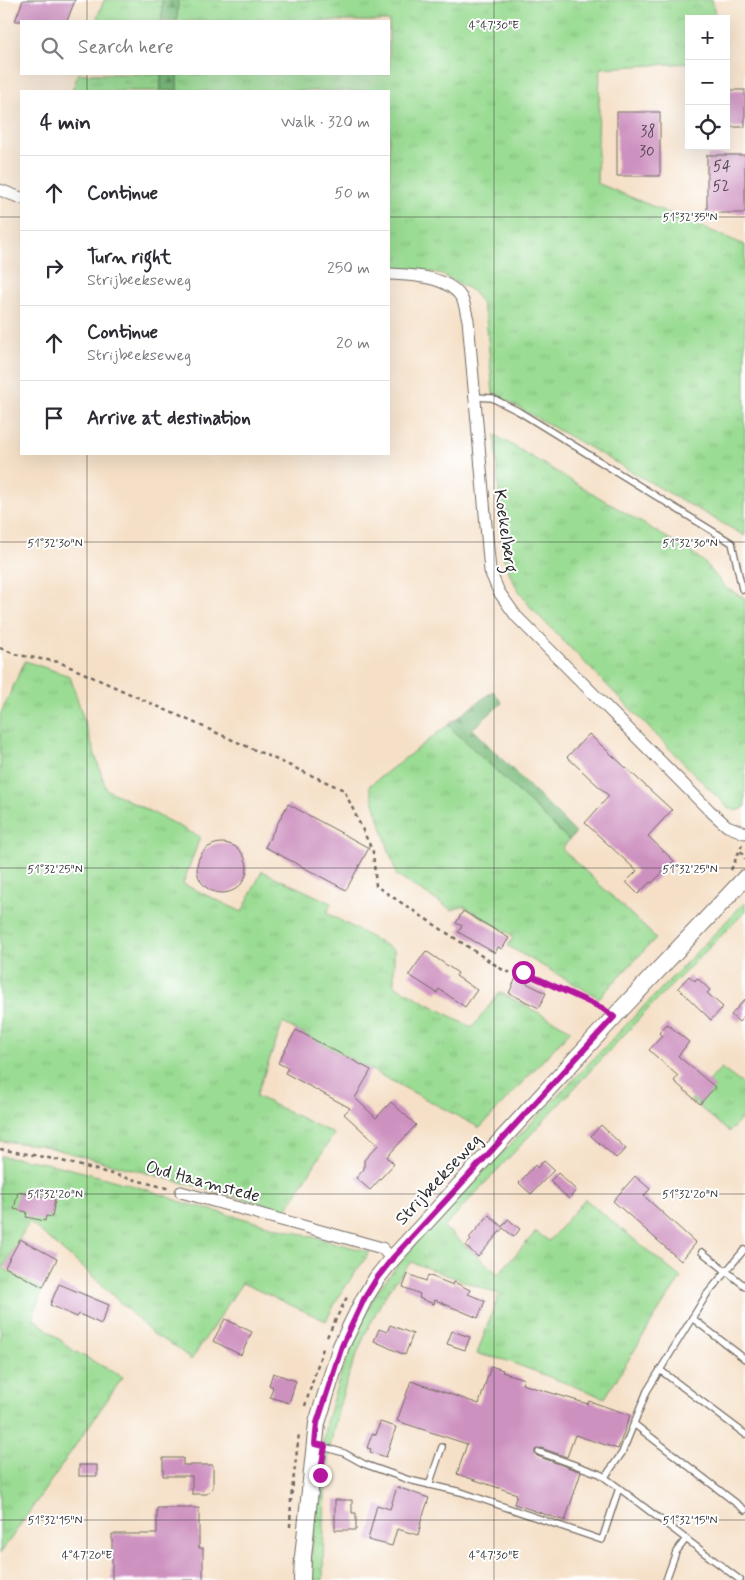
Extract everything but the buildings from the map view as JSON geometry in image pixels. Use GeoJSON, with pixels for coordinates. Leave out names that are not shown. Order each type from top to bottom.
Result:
{"type":"FeatureCollection","features":[{"type":"Feature","properties":{"kind":"main road","name":"Strijbeekseweg"},"geometry":{"type":"LineString","coordinates":[[302,1580],[302,1557],[317,1423],[342,1346],[364,1299],[377,1278],[392,1259],[614,1017],[745,878]]}},
{"type":"Feature","properties":{"kind":"street"},"geometry":{"type":"LineString","coordinates":[[0,190],[20,198]]}},
{"type":"Feature","properties":{"kind":"street","name":"Koekelberg"},"geometry":{"type":"LineString","coordinates":[[390,274],[414,276],[446,284],[461,298],[468,320],[490,571],[499,592],[516,616],[709,810],[727,826],[745,833]]}},
{"type":"Feature","properties":{"kind":"street","name":"Oud Haamstede"},"geometry":{"type":"LineString","coordinates":[[181,1192],[382,1248],[392,1259]]}},
{"type":"Feature","properties":{"kind":"lane"},"geometry":{"type":"LineString","coordinates":[[474,397],[492,398],[518,410],[732,543],[742,589],[745,590]]}},
{"type":"Feature","properties":{"kind":"lane"},"geometry":{"type":"LineString","coordinates":[[605,1477],[622,1453],[647,1391],[707,1294],[744,1250]]}},
{"type":"Feature","properties":{"kind":"lane"},"geometry":{"type":"LineString","coordinates":[[702,1252],[745,1286]]}},
{"type":"Feature","properties":{"kind":"lane"},"geometry":{"type":"LineString","coordinates":[[692,1318],[745,1360]]}},
{"type":"Feature","properties":{"kind":"lane"},"geometry":{"type":"LineString","coordinates":[[660,1370],[745,1434]]}},
{"type":"Feature","properties":{"kind":"lane"},"geometry":{"type":"LineString","coordinates":[[634,1424],[745,1510]]}},
{"type":"Feature","properties":{"kind":"lane"},"geometry":{"type":"LineString","coordinates":[[315,1444],[344,1453],[373,1468],[409,1480],[461,1492],[602,1540],[619,1488]]}},
{"type":"Feature","properties":{"kind":"lane"},"geometry":{"type":"LineString","coordinates":[[429,1485],[442,1447]]}},
{"type":"Feature","properties":{"kind":"lane"},"geometry":{"type":"LineString","coordinates":[[539,1452],[605,1477],[740,1580]]}},
{"type":"Feature","properties":{"kind":"lane"},"geometry":{"type":"LineString","coordinates":[[666,1580],[676,1552],[686,1539]]}},
{"type":"Feature","properties":{"kind":"path"},"geometry":{"type":"LineString","coordinates":[[0,648],[18,656],[59,662],[344,790],[373,852],[376,886],[506,972],[523,972],[602,1008],[614,1017]]}},
{"type":"Feature","properties":{"kind":"path"},"geometry":{"type":"LineString","coordinates":[[741,851],[745,859]]}},
{"type":"Feature","properties":{"kind":"path","name":"Oud Haamstede"},"geometry":{"type":"LineString","coordinates":[[0,1149],[54,1159],[181,1192]]}},
{"type":"Feature","properties":{"kind":"green space"},"geometry":{"type":"Polygon","coordinates":[[[104,0],[162,0],[162,20],[96,20],[104,0]]]}},
{"type":"Feature","properties":{"kind":"green space"},"geometry":{"type":"Polygon","coordinates":[[[162,0],[178,0],[177,20],[162,20],[162,0]]]}},
{"type":"Feature","properties":{"kind":"green space"},"geometry":{"type":"Polygon","coordinates":[[[178,0],[712,0],[715,15],[685,15],[685,63],[600,68],[597,183],[745,245],[745,536],[493,393],[486,318],[481,303],[473,291],[439,273],[390,268],[390,90],[177,90],[177,75],[390,75],[390,20],[177,20],[178,0]]]}},
{"type":"Feature","properties":{"kind":"green space"},"geometry":{"type":"Polygon","coordinates":[[[78,75],[161,75],[161,90],[72,90],[78,75]]]}},
{"type":"Feature","properties":{"kind":"green space"},"geometry":{"type":"Polygon","coordinates":[[[161,75],[177,75],[177,90],[161,90],[161,75]]]}},
{"type":"Feature","properties":{"kind":"green space"},"geometry":{"type":"Polygon","coordinates":[[[495,435],[694,554],[704,562],[727,589],[745,598],[745,807],[736,810],[727,807],[533,610],[523,596],[512,578],[503,555],[495,435]]]}},
{"type":"Feature","properties":{"kind":"green space"},"geometry":{"type":"Polygon","coordinates":[[[25,661],[70,676],[106,789],[200,837],[183,884],[242,912],[262,871],[331,903],[327,913],[394,950],[394,985],[472,1028],[500,992],[571,1030],[480,1128],[283,1023],[256,1096],[334,1134],[286,1210],[40,1145],[0,1141],[0,715],[25,661]]]}},
{"type":"Feature","properties":{"kind":"green space"},"geometry":{"type":"Polygon","coordinates":[[[493,691],[502,703],[472,729],[576,833],[569,840],[448,725],[493,691]]]}},
{"type":"Feature","properties":{"kind":"green space"},"geometry":{"type":"Polygon","coordinates":[[[448,725],[569,840],[562,849],[656,938],[599,998],[508,946],[513,938],[510,934],[464,906],[452,910],[397,876],[369,786],[448,725]]]}},
{"type":"Feature","properties":{"kind":"green space"},"geometry":{"type":"Polygon","coordinates":[[[745,902],[745,912],[652,1005],[444,1227],[498,1274],[536,1232],[549,1241],[585,1199],[681,1278],[605,1398],[505,1360],[477,1354],[499,1294],[411,1262],[388,1292],[367,1331],[352,1367],[340,1404],[328,1458],[324,1511],[323,1580],[311,1580],[318,1475],[326,1422],[339,1379],[361,1323],[377,1291],[419,1239],[745,902]]]}},
{"type":"Feature","properties":{"kind":"green space"},"geometry":{"type":"Polygon","coordinates":[[[721,1068],[745,1086],[745,1116],[729,1132],[691,1100],[721,1068]]]}},
{"type":"Feature","properties":{"kind":"green space"},"geometry":{"type":"Polygon","coordinates":[[[0,1156],[44,1163],[87,1173],[149,1190],[181,1202],[370,1252],[340,1294],[326,1321],[242,1283],[191,1360],[176,1347],[153,1334],[86,1270],[29,1222],[3,1268],[42,1289],[33,1318],[74,1351],[123,1377],[0,1554],[0,1156]]]}},
{"type":"Feature","properties":{"kind":"route"},"geometry":{"type":"LineString","coordinates":[[320,1475],[325,1446],[315,1444],[317,1423],[342,1346],[364,1299],[377,1278],[392,1259],[614,1017],[602,1008],[523,972]]}}]}
